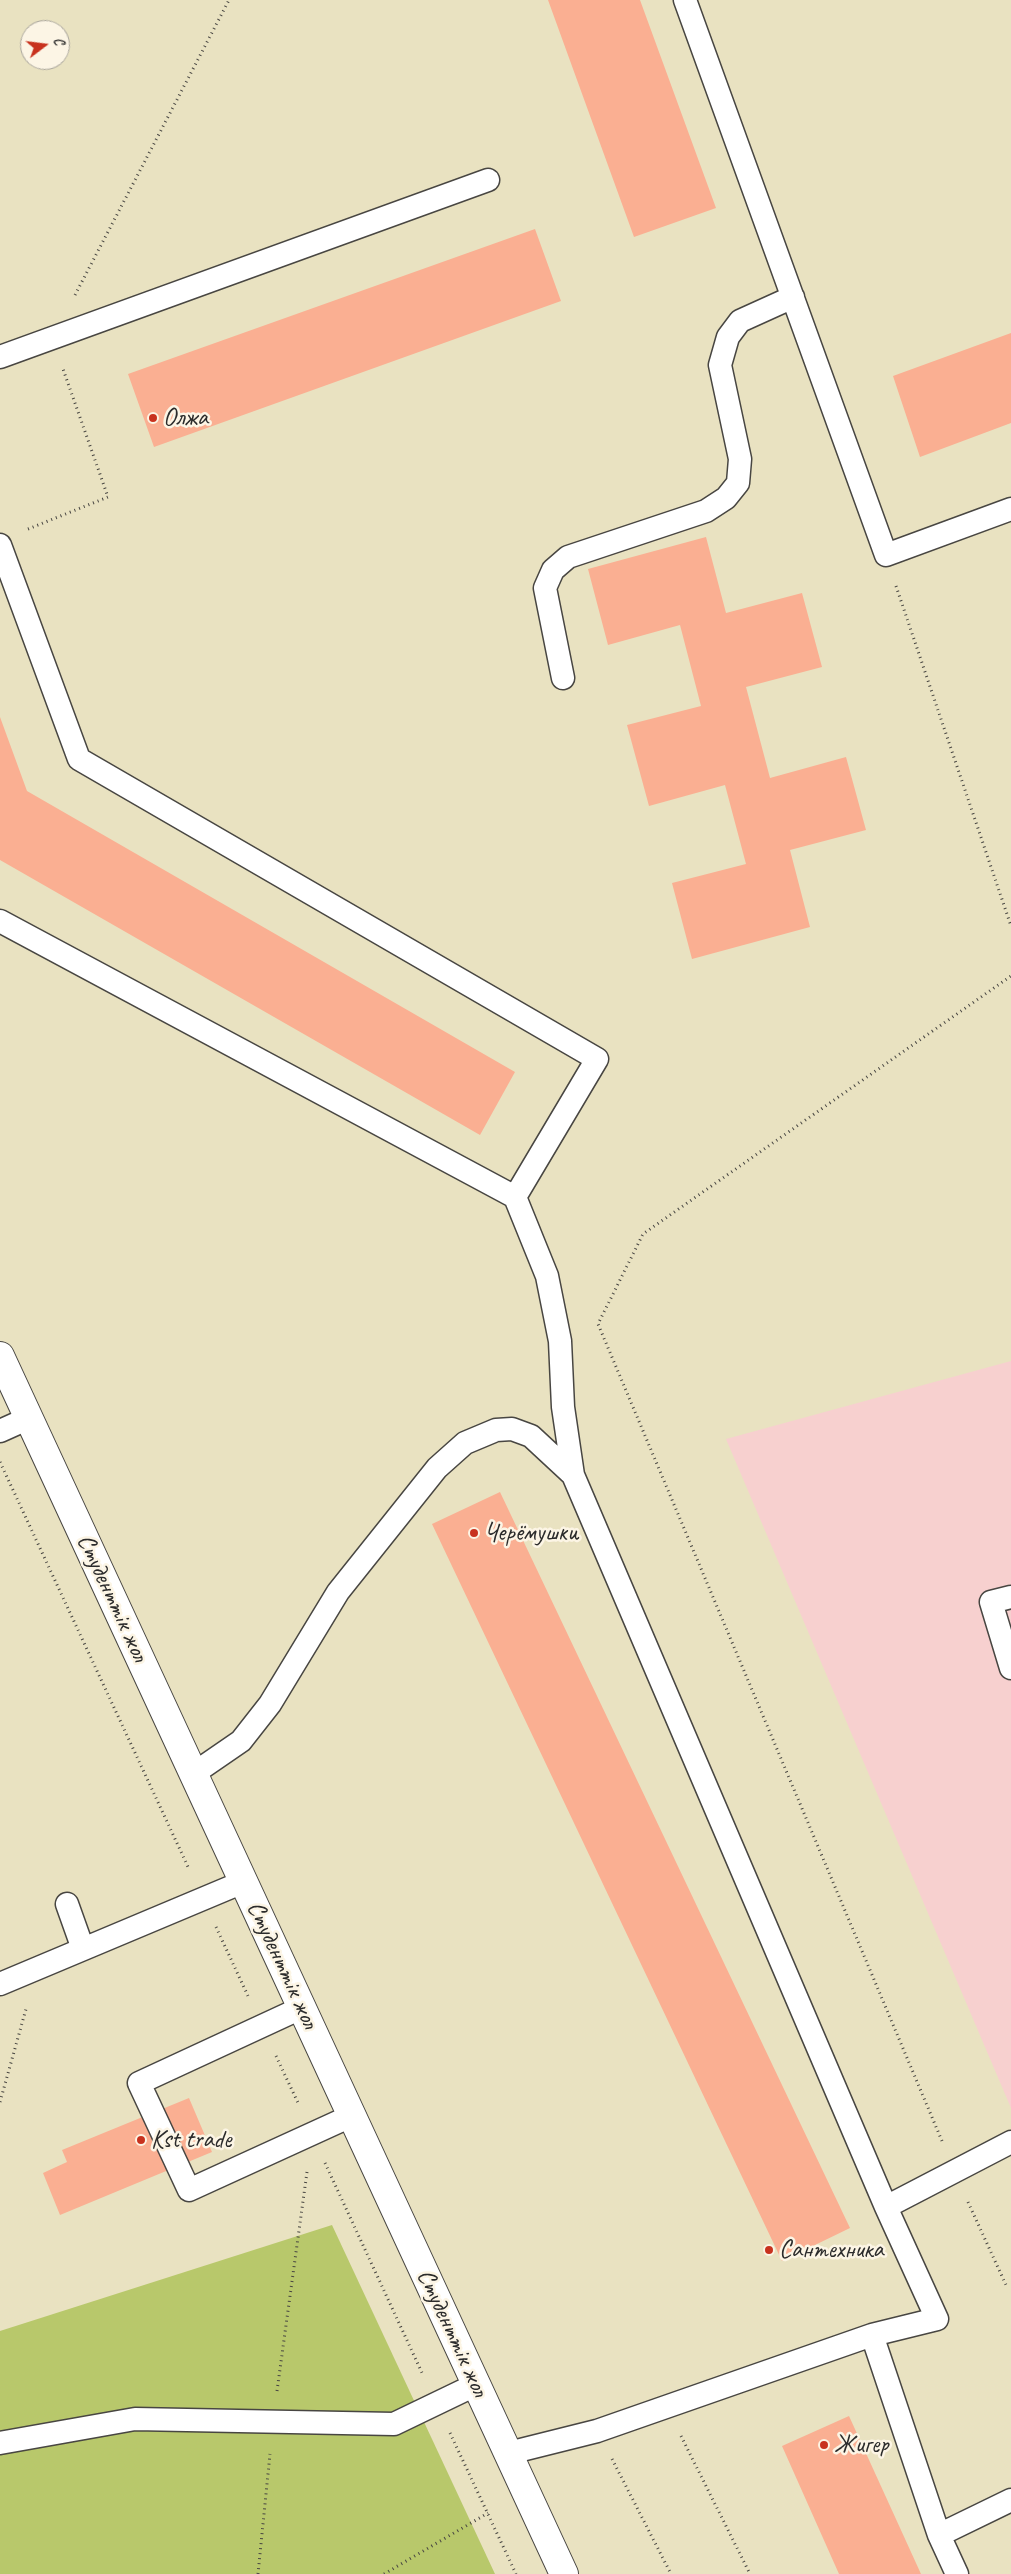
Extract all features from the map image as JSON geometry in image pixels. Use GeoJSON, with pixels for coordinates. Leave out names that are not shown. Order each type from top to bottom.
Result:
{"type":"FeatureCollection","features":[{"type":"Feature","properties":{"kind":"street","name":"Студенттік жол"},"geometry":{"type":"LineString","coordinates":[[0,1356],[564,2574]]}},
{"type":"Feature","properties":{"kind":"lane"},"geometry":{"type":"LineString","coordinates":[[685,0],[886,555],[1011,509]]}},
{"type":"Feature","properties":{"kind":"lane"},"geometry":{"type":"LineString","coordinates":[[0,357],[488,180]]}},
{"type":"Feature","properties":{"kind":"lane"},"geometry":{"type":"LineString","coordinates":[[563,678],[545,588],[553,570],[568,557],[706,510],[726,498],[738,483],[740,459],[720,365],[728,337],[740,321],[793,297]]}},
{"type":"Feature","properties":{"kind":"lane"},"geometry":{"type":"LineString","coordinates":[[0,545],[79,759],[597,1059],[515,1197]]}},
{"type":"Feature","properties":{"kind":"lane"},"geometry":{"type":"LineString","coordinates":[[0,922],[515,1197],[547,1276],[560,1341],[563,1407],[573,1475],[886,2207],[937,2319],[872,2335],[596,2431],[509,2453]]}},
{"type":"Feature","properties":{"kind":"lane"},"geometry":{"type":"LineString","coordinates":[[0,1431],[29,1418]]}},
{"type":"Feature","properties":{"kind":"lane"},"geometry":{"type":"LineString","coordinates":[[193,1774],[241,1741],[270,1704],[338,1592],[437,1468],[465,1443],[496,1430],[512,1428],[531,1436],[573,1475]]}},
{"type":"Feature","properties":{"kind":"lane"},"geometry":{"type":"LineString","coordinates":[[1011,1597],[991,1602],[1011,1668]]}},
{"type":"Feature","properties":{"kind":"lane"},"geometry":{"type":"LineString","coordinates":[[0,1984],[243,1882]]}},
{"type":"Feature","properties":{"kind":"lane"},"geometry":{"type":"LineString","coordinates":[[67,1904],[84,1949]]}},
{"type":"Feature","properties":{"kind":"lane"},"geometry":{"type":"LineString","coordinates":[[301,2008],[139,2083],[189,2190],[351,2116]]}},
{"type":"Feature","properties":{"kind":"lane"},"geometry":{"type":"LineString","coordinates":[[886,2207],[1011,2142]]}},
{"type":"Feature","properties":{"kind":"lane"},"geometry":{"type":"LineString","coordinates":[[872,2335],[939,2535],[957,2574]]}},
{"type":"Feature","properties":{"kind":"lane"},"geometry":{"type":"LineString","coordinates":[[0,2443],[135,2419],[394,2424],[475,2385]]}},
{"type":"Feature","properties":{"kind":"lane"},"geometry":{"type":"LineString","coordinates":[[939,2535],[1011,2500]]}},
{"type":"Feature","properties":{"kind":"path"},"geometry":{"type":"LineString","coordinates":[[886,555],[1011,926]]}},
{"type":"Feature","properties":{"kind":"path"},"geometry":{"type":"LineString","coordinates":[[1006,2285],[954,2171],[598,1324],[643,1234],[1011,976]]}},
{"type":"Feature","properties":{"kind":"path"},"geometry":{"type":"LineString","coordinates":[[0,2102],[38,1967]]}},
{"type":"Feature","properties":{"kind":"path"},"geometry":{"type":"LineString","coordinates":[[258,2574],[273,2421],[312,2134]]}},
{"type":"Feature","properties":{"kind":"path"},"geometry":{"type":"LineString","coordinates":[[666,2406],[750,2574]]}},
{"type":"Feature","properties":{"kind":"path"},"geometry":{"type":"LineString","coordinates":[[596,2431],[672,2574]]}},
{"type":"Feature","properties":{"kind":"path"},"geometry":{"type":"LineString","coordinates":[[384,2574],[488,2513]]}},
{"type":"Feature","properties":{"kind":"shaded area"},"geometry":{"type":"Polygon","coordinates":[[[1011,1361],[1011,2108],[726,1439],[1011,1361]]]}},
{"type":"Feature","properties":{"kind":"green space"},"geometry":{"type":"Polygon","coordinates":[[[332,2225],[495,2574],[0,2574],[0,2331],[332,2225]]]}},
{"type":"Feature","properties":{"kind":"building"},"geometry":{"type":"Polygon","coordinates":[[[548,0],[640,0],[716,208],[634,237],[548,0]]]}},
{"type":"Feature","properties":{"kind":"building"},"geometry":{"type":"Polygon","coordinates":[[[535,229],[561,301],[154,447],[128,374],[535,229]]]}},
{"type":"Feature","properties":{"kind":"building"},"geometry":{"type":"Polygon","coordinates":[[[1011,333],[1011,423],[920,457],[893,376],[1011,333]]]}},
{"type":"Feature","properties":{"kind":"building"},"geometry":{"type":"Polygon","coordinates":[[[706,537],[726,613],[802,593],[822,667],[746,687],[770,778],[846,757],[866,830],[790,850],[810,927],[692,959],[672,883],[746,864],[725,785],[649,806],[627,725],[701,706],[680,625],[608,645],[588,569],[706,537]]]}},
{"type":"Feature","properties":{"kind":"building"},"geometry":{"type":"Polygon","coordinates":[[[0,717],[27,791],[515,1072],[480,1135],[0,860],[0,717]]]}},
{"type":"Feature","properties":{"kind":"building"},"geometry":{"type":"Polygon","coordinates":[[[500,1492],[850,2228],[782,2261],[432,1524],[500,1492]]]}},
{"type":"Feature","properties":{"kind":"building"},"geometry":{"type":"Polygon","coordinates":[[[189,2098],[212,2152],[60,2215],[43,2173],[67,2162],[62,2150],[189,2098]]]}},
{"type":"Feature","properties":{"kind":"building"},"geometry":{"type":"Polygon","coordinates":[[[849,2416],[921,2574],[839,2574],[782,2446],[849,2416]]]}},
{"type":"Feature","properties":{"kind":"place","name":"Олжа"},"geometry":{"type":"Point","coordinates":[153,418]}},
{"type":"Feature","properties":{"kind":"place","name":"Черёмушки"},"geometry":{"type":"Point","coordinates":[474,1533]}},
{"type":"Feature","properties":{"kind":"place","name":"Kst trade"},"geometry":{"type":"Point","coordinates":[141,2140]}},
{"type":"Feature","properties":{"kind":"place","name":"Сантехника"},"geometry":{"type":"Point","coordinates":[769,2250]}},
{"type":"Feature","properties":{"kind":"place","name":"Жигер"},"geometry":{"type":"Point","coordinates":[824,2445]}}]}
